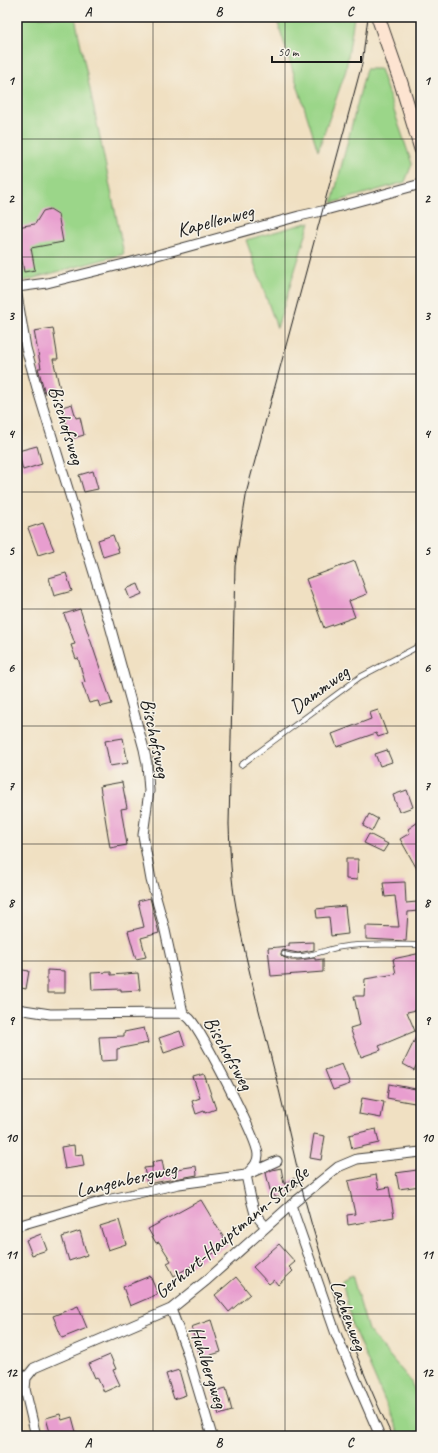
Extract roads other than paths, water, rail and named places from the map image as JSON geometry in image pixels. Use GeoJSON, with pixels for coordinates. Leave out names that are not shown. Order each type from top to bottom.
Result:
{"type":"FeatureCollection","features":[{"type":"Feature","properties":{"kind":"main road"},"geometry":{"type":"LineString","coordinates":[[378,17],[401,83],[421,149]]}},
{"type":"Feature","properties":{"kind":"street","name":"Kapellenweg"},"geometry":{"type":"LineString","coordinates":[[17,287],[47,283],[421,184]]}},
{"type":"Feature","properties":{"kind":"street","name":"Bischofsweg"},"geometry":{"type":"LineString","coordinates":[[17,295],[26,348],[37,388],[109,622],[144,749],[149,790],[143,834],[151,880],[164,926],[183,1013],[190,1019],[202,1038],[250,1129],[258,1153],[257,1162],[246,1175]]}},
{"type":"Feature","properties":{"kind":"street"},"geometry":{"type":"LineString","coordinates":[[17,1009],[50,1014],[183,1013]]}},
{"type":"Feature","properties":{"kind":"street","name":"Gerhart-Hauptmann-Straße"},"geometry":{"type":"LineString","coordinates":[[26,1378],[37,1366],[171,1309],[208,1280],[291,1205],[338,1167],[357,1159],[421,1152]]}},
{"type":"Feature","properties":{"kind":"street"},"geometry":{"type":"LineString","coordinates":[[266,1227],[256,1214],[246,1175],[277,1161]]}},
{"type":"Feature","properties":{"kind":"street","name":"Langenbergweg"},"geometry":{"type":"LineString","coordinates":[[17,1226],[107,1200],[179,1184],[246,1175]]}},
{"type":"Feature","properties":{"kind":"street","name":"Lachenweg"},"geometry":{"type":"LineString","coordinates":[[291,1205],[336,1334],[380,1436]]}},
{"type":"Feature","properties":{"kind":"street","name":"Huhlbergweg"},"geometry":{"type":"LineString","coordinates":[[171,1309],[186,1349],[212,1436]]}},
{"type":"Feature","properties":{"kind":"street"},"geometry":{"type":"LineString","coordinates":[[17,1371],[26,1378],[25,1389],[36,1436]]}},
{"type":"Feature","properties":{"kind":"lane","name":"Dammweg"},"geometry":{"type":"LineString","coordinates":[[241,765],[360,677],[421,646]]}},
{"type":"Feature","properties":{"kind":"lane"},"geometry":{"type":"LineString","coordinates":[[284,954],[289,956],[311,955],[340,947],[376,944],[421,945]]}},
{"type":"Feature","properties":{"kind":"tram line"},"geometry":{"type":"LineString","coordinates":[[368,17],[362,64],[247,490],[235,566],[229,824],[233,887],[240,931],[303,1193],[321,1255],[342,1317],[378,1407],[392,1436]]}}]}
